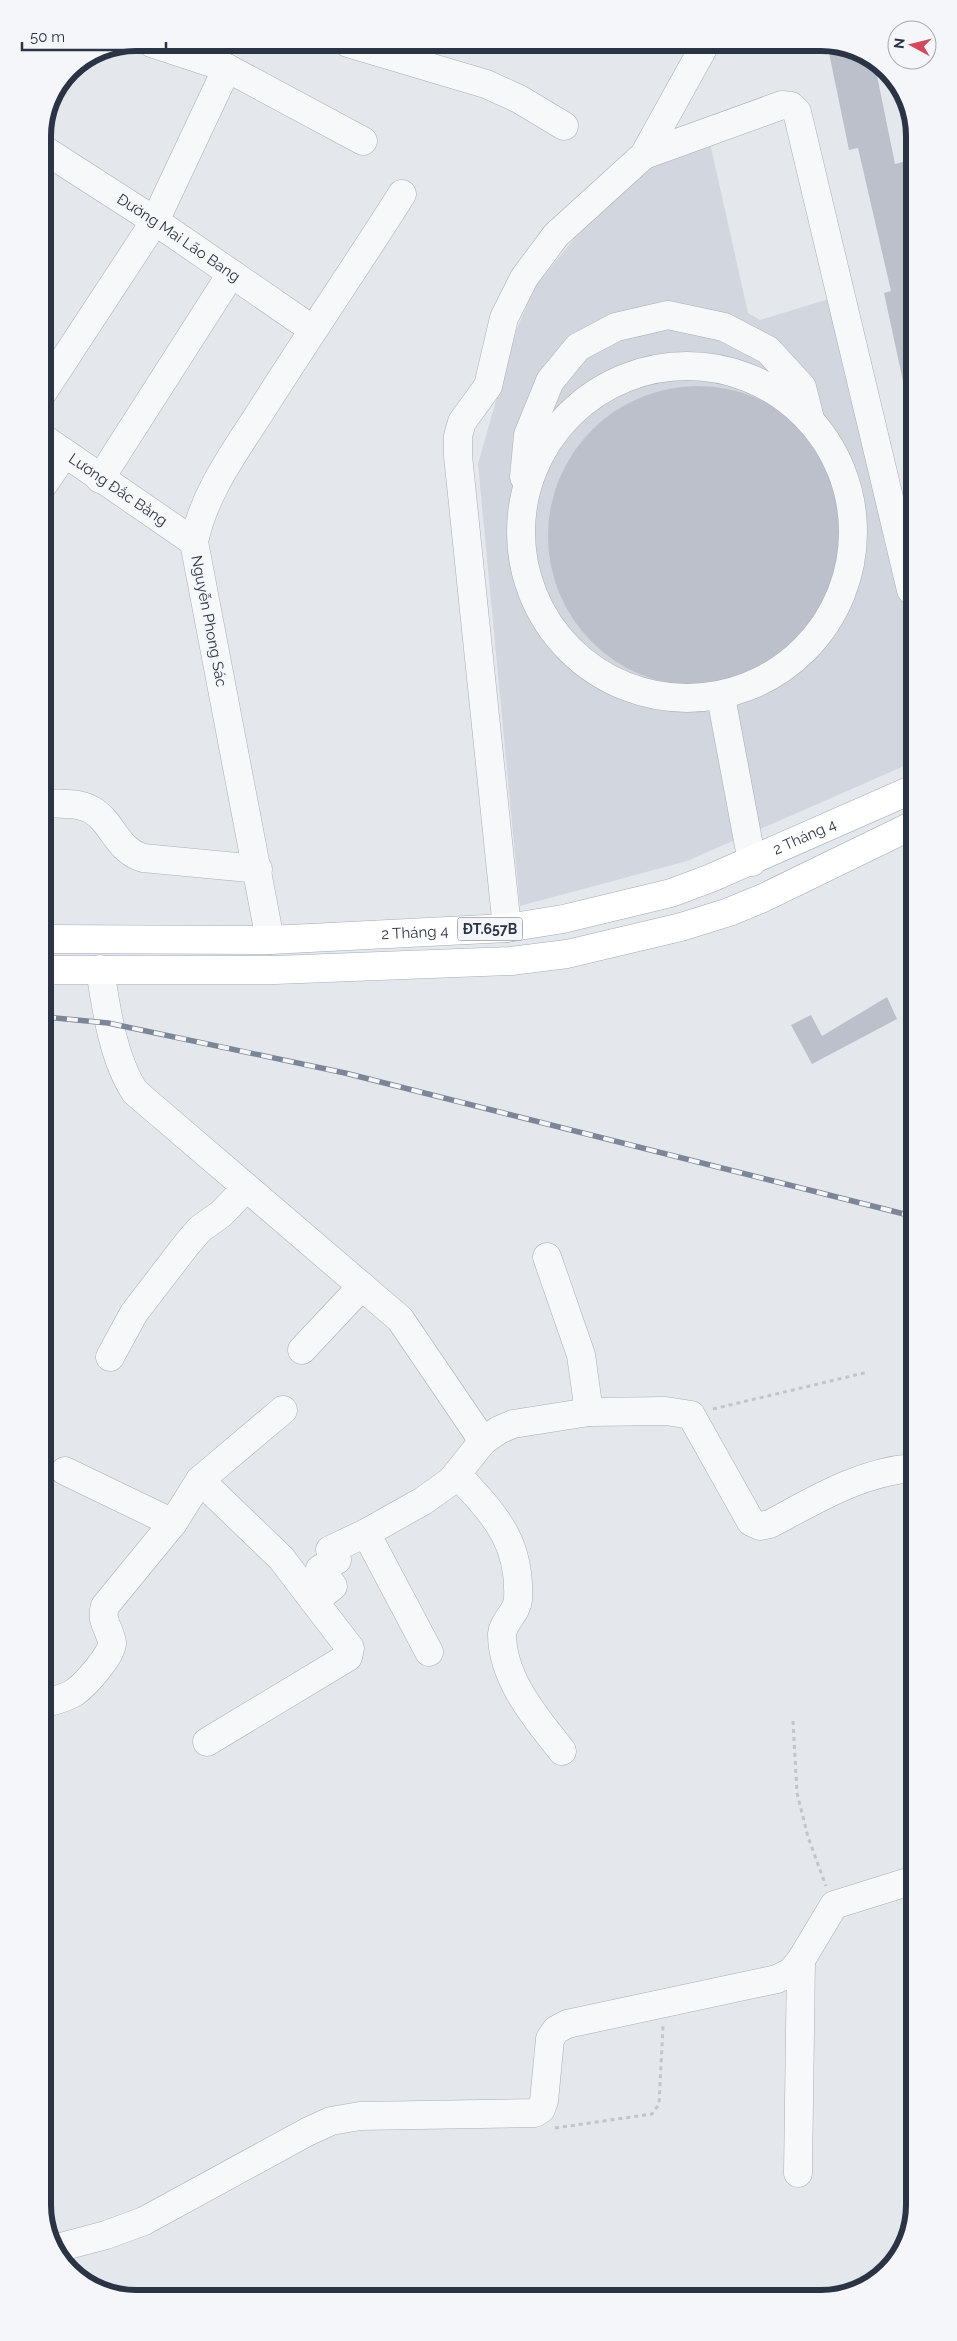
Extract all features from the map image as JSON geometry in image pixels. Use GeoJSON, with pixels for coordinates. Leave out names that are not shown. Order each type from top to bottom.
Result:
{"type":"FeatureCollection","features":[{"type":"Feature","properties":{"kind":"main road","name":"2 Tháng 4"},"geometry":{"type":"LineString","coordinates":[[51,939],[270,940],[507,928],[563,919],[616,908],[671,893],[752,862],[906,792]]}},
{"type":"Feature","properties":{"kind":"main road","name":"ĐT.657B"},"geometry":{"type":"LineString","coordinates":[[51,970],[275,970],[511,961],[567,954],[672,929],[730,912],[763,898],[906,828]]}},
{"type":"Feature","properties":{"kind":"main road"},"geometry":{"type":"LineString","coordinates":[[752,862],[763,898]]}},
{"type":"Feature","properties":{"kind":"main road"},"geometry":{"type":"LineString","coordinates":[[507,928],[511,961]]}},
{"type":"Feature","properties":{"kind":"main road"},"geometry":{"type":"LineString","coordinates":[[270,940],[275,970]]}},
{"type":"Feature","properties":{"kind":"street"},"geometry":{"type":"LineString","coordinates":[[177,51],[227,68],[363,141]]}},
{"type":"Feature","properties":{"kind":"street"},"geometry":{"type":"LineString","coordinates":[[397,51],[416,54],[486,84],[519,99],[564,126]]}},
{"type":"Feature","properties":{"kind":"street"},"geometry":{"type":"LineString","coordinates":[[507,928],[458,456],[458,436],[462,422],[488,386],[504,318],[524,278],[539,256],[572,219],[644,155],[702,51]]}},
{"type":"Feature","properties":{"kind":"street"},"geometry":{"type":"LineString","coordinates":[[51,380],[155,222],[227,68]]}},
{"type":"Feature","properties":{"kind":"street"},"geometry":{"type":"LineString","coordinates":[[644,155],[782,105],[791,106],[797,112],[906,569]]}},
{"type":"Feature","properties":{"kind":"street","name":"Đường Mai Lão Bang"},"geometry":{"type":"LineString","coordinates":[[51,154],[155,222],[312,329]]}},
{"type":"Feature","properties":{"kind":"street","name":"Nguyễn Phong Sác"},"geometry":{"type":"LineString","coordinates":[[270,940],[258,869],[194,542],[198,522],[215,484],[312,329],[402,194]]}},
{"type":"Feature","properties":{"kind":"street"},"geometry":{"type":"LineString","coordinates":[[100,479],[230,274]]}},
{"type":"Feature","properties":{"kind":"street"},"geometry":{"type":"LineString","coordinates":[[668,315],[724,326],[768,350],[802,387],[810,419],[841,468],[852,509],[850,568],[827,622],[788,665],[721,697],[654,696],[600,675],[556,637],[528,586],[520,523],[528,435],[550,381],[578,347],[616,327],[668,315]]}},
{"type":"Feature","properties":{"kind":"street"},"geometry":{"type":"LineString","coordinates":[[520,523],[533,466],[564,418],[611,382],[666,365],[709,365],[764,383],[810,419]]}},
{"type":"Feature","properties":{"kind":"street","name":"Lương Đắc Bằng"},"geometry":{"type":"LineString","coordinates":[[54,446],[194,542]]}},
{"type":"Feature","properties":{"kind":"street"},"geometry":{"type":"LineString","coordinates":[[721,697],[752,862]]}},
{"type":"Feature","properties":{"kind":"street"},"geometry":{"type":"LineString","coordinates":[[51,804],[90,808],[99,816],[125,849],[138,856],[258,869]]}},
{"type":"Feature","properties":{"kind":"street"},"geometry":{"type":"LineString","coordinates":[[100,969],[108,1023],[129,1083],[143,1100],[400,1319],[483,1441]]}},
{"type":"Feature","properties":{"kind":"street"},"geometry":{"type":"LineString","coordinates":[[110,1357],[134,1313],[187,1244],[200,1229],[228,1208],[246,1188]]}},
{"type":"Feature","properties":{"kind":"street"},"geometry":{"type":"LineString","coordinates":[[546,1257],[581,1355],[589,1412]]}},
{"type":"Feature","properties":{"kind":"street"},"geometry":{"type":"LineString","coordinates":[[302,1350],[362,1286]]}},
{"type":"Feature","properties":{"kind":"street"},"geometry":{"type":"LineString","coordinates":[[51,1702],[75,1692],[110,1653],[112,1640],[102,1617],[105,1606],[173,1523],[200,1480],[283,1410]]}},
{"type":"Feature","properties":{"kind":"street"},"geometry":{"type":"LineString","coordinates":[[314,1602],[333,1586],[320,1568],[337,1560],[330,1550],[366,1533],[438,1491],[457,1474],[483,1441],[499,1430],[513,1424],[589,1412],[666,1411],[691,1414],[751,1522],[760,1526],[770,1524],[838,1488],[864,1478],[893,1470],[906,1469]]}},
{"type":"Feature","properties":{"kind":"street"},"geometry":{"type":"LineString","coordinates":[[65,1471],[173,1523]]}},
{"type":"Feature","properties":{"kind":"street"},"geometry":{"type":"LineString","coordinates":[[457,1474],[497,1518],[514,1554],[518,1602],[502,1633],[508,1671],[534,1715],[562,1751]]}},
{"type":"Feature","properties":{"kind":"street"},"geometry":{"type":"LineString","coordinates":[[200,1480],[280,1558],[350,1648],[348,1657],[207,1742]]}},
{"type":"Feature","properties":{"kind":"street"},"geometry":{"type":"LineString","coordinates":[[366,1533],[429,1652]]}},
{"type":"Feature","properties":{"kind":"street"},"geometry":{"type":"LineString","coordinates":[[63,2246],[106,2235],[144,2221],[307,2132],[331,2121],[360,2116],[535,2113],[541,2108],[544,2101],[550,2039],[556,2030],[567,2024],[777,1979],[791,1972],[802,1960],[834,1905],[906,1882]]}},
{"type":"Feature","properties":{"kind":"street"},"geometry":{"type":"LineString","coordinates":[[798,2172],[802,1960]]}},
{"type":"Feature","properties":{"kind":"path"},"geometry":{"type":"LineString","coordinates":[[691,1414],[868,1372]]}},
{"type":"Feature","properties":{"kind":"path"},"geometry":{"type":"LineString","coordinates":[[793,1721],[794,1768],[801,1814],[834,1905]]}},
{"type":"Feature","properties":{"kind":"path"},"geometry":{"type":"LineString","coordinates":[[554,2128],[652,2114],[656,2110],[659,2104],[664,2003]]}},
{"type":"Feature","properties":{"kind":"shaded area"},"geometry":{"type":"Polygon","coordinates":[[[710,143],[748,313],[760,320],[835,297],[906,606],[906,765],[687,861],[520,906],[478,464],[516,331],[535,287],[573,240],[654,159],[710,143]]]}},
{"type":"Feature","properties":{"kind":"building"},"geometry":{"type":"Polygon","coordinates":[[[829,51],[848,56],[863,63],[876,73],[895,164],[906,161],[906,381],[903,381],[884,293],[891,291],[858,148],[849,150],[829,51]]]}},
{"type":"Feature","properties":{"kind":"building"},"geometry":{"type":"Polygon","coordinates":[[[698,386],[727,389],[755,398],[781,411],[804,430],[823,453],[836,479],[845,507],[848,536],[845,565],[836,593],[823,619],[804,642],[781,661],[755,674],[727,683],[698,686],[669,683],[641,674],[615,661],[592,642],[573,619],[560,593],[551,565],[548,536],[551,507],[560,479],[573,453],[592,430],[615,411],[641,398],[669,389],[698,386]]]}},
{"type":"Feature","properties":{"kind":"building"},"geometry":{"type":"Polygon","coordinates":[[[887,997],[897,1019],[812,1064],[791,1025],[811,1015],[822,1036],[887,997]]]}},
{"type":"Feature","properties":{"kind":"railway"},"geometry":{"type":"LineString","coordinates":[[51,1018],[108,1023],[345,1073],[906,1214]]}}]}
